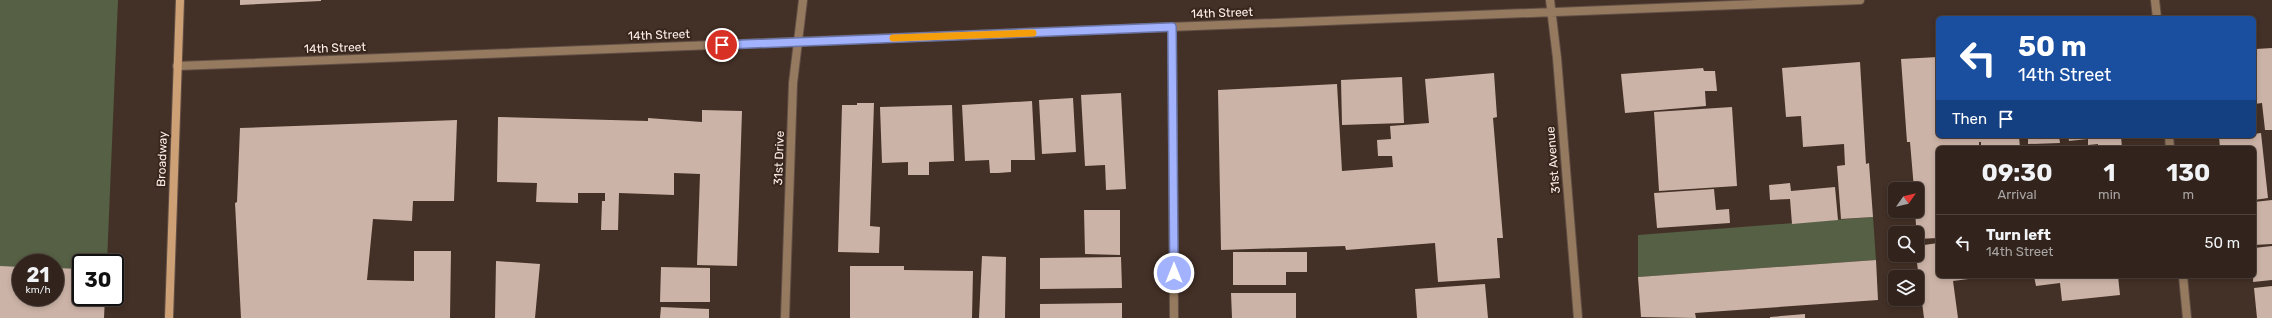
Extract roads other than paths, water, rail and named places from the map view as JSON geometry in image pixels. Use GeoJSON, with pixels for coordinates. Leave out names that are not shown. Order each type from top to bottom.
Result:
{"type":"FeatureCollection","features":[{"type":"Feature","properties":{"kind":"main road","name":"Broadway"},"geometry":{"type":"LineString","coordinates":[[169,318],[180,0]]}},
{"type":"Feature","properties":{"kind":"street","name":"31st Drive"},"geometry":{"type":"LineString","coordinates":[[785,318],[793,83],[803,0]]}},
{"type":"Feature","properties":{"kind":"street","name":"31st Avenue"},"geometry":{"type":"LineString","coordinates":[[1550,0],[1578,318]]}},
{"type":"Feature","properties":{"kind":"street","name":"14th Street"},"geometry":{"type":"LineString","coordinates":[[177,66],[1860,0]]}},
{"type":"Feature","properties":{"kind":"street"},"geometry":{"type":"LineString","coordinates":[[2155,0],[2157,16]]}},
{"type":"Feature","properties":{"kind":"street"},"geometry":{"type":"LineString","coordinates":[[1172,27],[1174,318]]}},
{"type":"Feature","properties":{"kind":"street"},"geometry":{"type":"LineString","coordinates":[[2183,278],[2187,318]]}}]}
